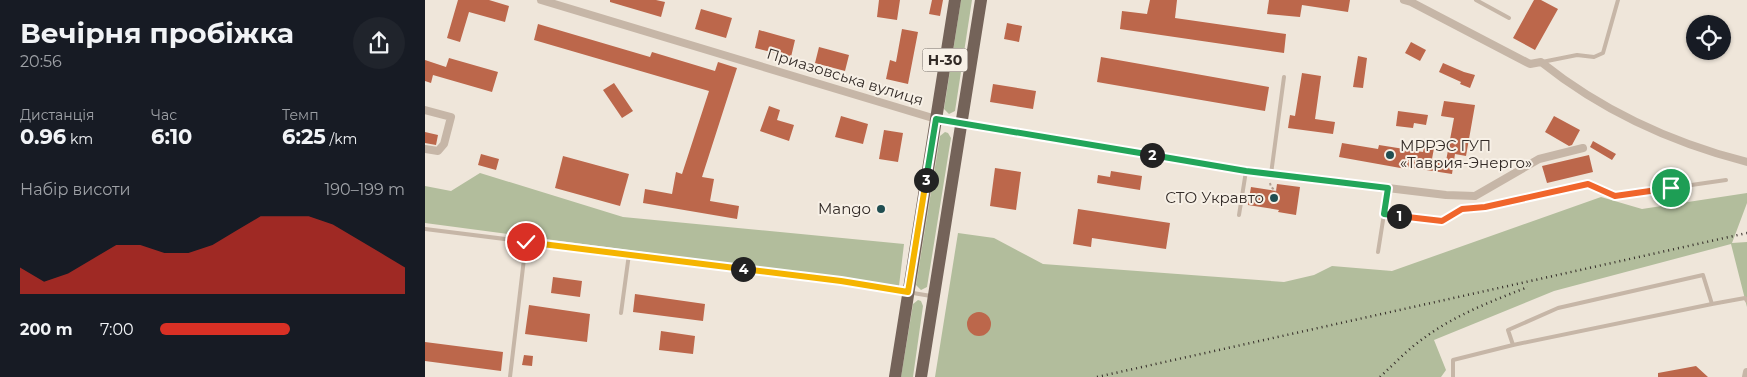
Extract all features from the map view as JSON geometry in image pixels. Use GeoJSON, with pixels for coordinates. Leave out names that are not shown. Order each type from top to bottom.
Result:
{"type":"FeatureCollection","features":[{"type":"Feature","properties":{"kind":"main road","name":"Н-30"},"geometry":{"type":"LineString","coordinates":[[895,377],[955,0]]}},
{"type":"Feature","properties":{"kind":"main road","name":"Н-30"},"geometry":{"type":"LineString","coordinates":[[921,377],[981,0]]}},
{"type":"Feature","properties":{"kind":"street","name":"Приазовська вулиця"},"geometry":{"type":"LineString","coordinates":[[541,0],[936,119],[1246,171],[1446,195],[1475,196],[1539,159],[1583,148]]}},
{"type":"Feature","properties":{"kind":"street"},"geometry":{"type":"LineString","coordinates":[[1404,0],[1530,64],[1541,62],[1564,81],[1639,124],[1670,138],[1747,162]]}},
{"type":"Feature","properties":{"kind":"street"},"geometry":{"type":"LineString","coordinates":[[425,110],[451,117],[444,144],[438,151],[425,149]]}},
{"type":"Feature","properties":{"kind":"street"},"geometry":{"type":"LineString","coordinates":[[1746,377],[1747,372]]}},
{"type":"Feature","properties":{"kind":"lane"},"geometry":{"type":"LineString","coordinates":[[1477,0],[1509,18]]}},
{"type":"Feature","properties":{"kind":"lane"},"geometry":{"type":"LineString","coordinates":[[1541,62],[1577,54],[1594,57],[1603,53],[1618,0]]}},
{"type":"Feature","properties":{"kind":"lane"},"geometry":{"type":"LineString","coordinates":[[1271,174],[1284,77]]}},
{"type":"Feature","properties":{"kind":"lane"},"geometry":{"type":"LineString","coordinates":[[1239,215],[1246,171]]}},
{"type":"Feature","properties":{"kind":"lane"},"geometry":{"type":"LineString","coordinates":[[1384,214],[1442,221],[1462,209],[1485,207],[1588,184],[1615,196],[1726,180]]}},
{"type":"Feature","properties":{"kind":"lane"},"geometry":{"type":"LineString","coordinates":[[1378,252],[1388,188]]}},
{"type":"Feature","properties":{"kind":"lane"},"geometry":{"type":"LineString","coordinates":[[425,229],[841,281],[934,296]]}},
{"type":"Feature","properties":{"kind":"lane"},"geometry":{"type":"LineString","coordinates":[[510,377],[526,242]]}},
{"type":"Feature","properties":{"kind":"lane"},"geometry":{"type":"LineString","coordinates":[[621,313],[629,254]]}},
{"type":"Feature","properties":{"kind":"lane"},"geometry":{"type":"LineString","coordinates":[[1513,345],[1508,330],[1557,308],[1703,275],[1712,304]]}},
{"type":"Feature","properties":{"kind":"lane"},"geometry":{"type":"LineString","coordinates":[[1453,377],[1453,360],[1513,345],[1712,304],[1745,298],[1747,301]]}},
{"type":"Feature","properties":{"kind":"green space"},"geometry":{"type":"Polygon","coordinates":[[[961,0],[972,0],[955,111],[949,114],[944,109],[961,0]]]}},
{"type":"Feature","properties":{"kind":"green space"},"geometry":{"type":"Polygon","coordinates":[[[945,132],[951,138],[927,287],[921,290],[916,285],[940,136],[945,132]]]}},
{"type":"Feature","properties":{"kind":"green space"},"geometry":{"type":"Polygon","coordinates":[[[480,173],[623,217],[904,244],[899,286],[425,223],[425,186],[451,191],[480,173]]]}},
{"type":"Feature","properties":{"kind":"green space"},"geometry":{"type":"Polygon","coordinates":[[[1747,193],[1747,203],[1732,243],[1747,242],[1747,307],[1731,244],[1554,291],[1434,340],[1446,370],[1441,377],[935,377],[958,233],[994,238],[1043,264],[1284,282],[1314,275],[1332,266],[1392,271],[1601,197],[1642,209],[1747,193]]]}},
{"type":"Feature","properties":{"kind":"green space"},"geometry":{"type":"Polygon","coordinates":[[[918,300],[921,301],[923,306],[913,377],[901,377],[913,304],[918,300]]]}},
{"type":"Feature","properties":{"kind":"building"},"geometry":{"type":"Polygon","coordinates":[[[458,0],[489,0],[509,6],[505,22],[469,12],[460,42],[447,38],[458,0]]]}},
{"type":"Feature","properties":{"kind":"building"},"geometry":{"type":"Polygon","coordinates":[[[610,0],[656,0],[665,2],[661,17],[610,2],[610,0]]]}},
{"type":"Feature","properties":{"kind":"building"},"geometry":{"type":"Polygon","coordinates":[[[879,0],[900,0],[897,20],[877,17],[879,0]]]}},
{"type":"Feature","properties":{"kind":"building"},"geometry":{"type":"Polygon","coordinates":[[[932,0],[943,0],[940,16],[929,14],[932,0]]]}},
{"type":"Feature","properties":{"kind":"building"},"geometry":{"type":"Polygon","coordinates":[[[1150,0],[1177,0],[1175,18],[1286,34],[1284,53],[1120,29],[1122,11],[1147,14],[1150,0]]]}},
{"type":"Feature","properties":{"kind":"building"},"geometry":{"type":"Polygon","coordinates":[[[1269,0],[1350,0],[1348,12],[1302,5],[1300,17],[1267,14],[1269,0]]]}},
{"type":"Feature","properties":{"kind":"building"},"geometry":{"type":"Polygon","coordinates":[[[1534,0],[1541,0],[1558,9],[1535,50],[1513,38],[1534,0]]]}},
{"type":"Feature","properties":{"kind":"building"},"geometry":{"type":"Polygon","coordinates":[[[701,9],[732,18],[726,38],[695,29],[701,9]]]}},
{"type":"Feature","properties":{"kind":"building"},"geometry":{"type":"Polygon","coordinates":[[[1007,23],[1022,26],[1019,42],[1004,39],[1007,23]]]}},
{"type":"Feature","properties":{"kind":"building"},"geometry":{"type":"Polygon","coordinates":[[[538,24],[650,57],[652,52],[715,71],[718,62],[737,68],[702,177],[714,179],[710,201],[739,206],[737,219],[643,203],[645,189],[672,194],[676,172],[682,174],[709,91],[534,40],[538,24]]]}},
{"type":"Feature","properties":{"kind":"building"},"geometry":{"type":"Polygon","coordinates":[[[902,29],[918,32],[908,84],[886,79],[890,60],[896,62],[902,29]]]}},
{"type":"Feature","properties":{"kind":"building"},"geometry":{"type":"Polygon","coordinates":[[[759,30],[795,40],[791,57],[755,48],[759,30]]]}},
{"type":"Feature","properties":{"kind":"building"},"geometry":{"type":"Polygon","coordinates":[[[1411,42],[1426,50],[1420,61],[1405,53],[1411,42]]]}},
{"type":"Feature","properties":{"kind":"building"},"geometry":{"type":"Polygon","coordinates":[[[819,47],[849,55],[845,71],[815,63],[819,47]]]}},
{"type":"Feature","properties":{"kind":"building"},"geometry":{"type":"Polygon","coordinates":[[[1358,56],[1367,58],[1363,88],[1353,87],[1358,56]]]}},
{"type":"Feature","properties":{"kind":"building"},"geometry":{"type":"Polygon","coordinates":[[[1101,57],[1269,87],[1265,111],[1097,82],[1101,57]]]}},
{"type":"Feature","properties":{"kind":"building"},"geometry":{"type":"Polygon","coordinates":[[[449,58],[498,72],[492,92],[433,75],[431,83],[425,81],[425,60],[446,67],[449,58]]]}},
{"type":"Feature","properties":{"kind":"building"},"geometry":{"type":"Polygon","coordinates":[[[1443,63],[1475,75],[1470,88],[1439,72],[1443,63]]]}},
{"type":"Feature","properties":{"kind":"building"},"geometry":{"type":"Polygon","coordinates":[[[1302,73],[1321,76],[1315,119],[1335,122],[1333,134],[1288,128],[1290,115],[1295,116],[1302,73]]]}},
{"type":"Feature","properties":{"kind":"building"},"geometry":{"type":"Polygon","coordinates":[[[614,83],[633,111],[622,118],[603,90],[614,83]]]}},
{"type":"Feature","properties":{"kind":"building"},"geometry":{"type":"Polygon","coordinates":[[[993,84],[1036,91],[1033,109],[990,102],[993,84]]]}},
{"type":"Feature","properties":{"kind":"building"},"geometry":{"type":"Polygon","coordinates":[[[1444,101],[1475,105],[1466,156],[1455,154],[1452,174],[1407,167],[1406,169],[1339,157],[1342,143],[1378,149],[1379,145],[1423,152],[1424,147],[1434,148],[1432,159],[1446,161],[1454,118],[1441,116],[1444,101]]]}},
{"type":"Feature","properties":{"kind":"building"},"geometry":{"type":"Polygon","coordinates":[[[769,106],[780,110],[777,120],[794,125],[789,141],[760,131],[769,106]]]}},
{"type":"Feature","properties":{"kind":"building"},"geometry":{"type":"Polygon","coordinates":[[[1398,111],[1428,115],[1426,125],[1414,123],[1413,128],[1396,126],[1398,111]]]}},
{"type":"Feature","properties":{"kind":"building"},"geometry":{"type":"Polygon","coordinates":[[[841,116],[868,124],[863,144],[835,137],[841,116]]]}},
{"type":"Feature","properties":{"kind":"building"},"geometry":{"type":"Polygon","coordinates":[[[1554,116],[1580,130],[1572,145],[1569,146],[1545,132],[1554,116]]]}},
{"type":"Feature","properties":{"kind":"building"},"geometry":{"type":"Polygon","coordinates":[[[884,130],[903,133],[898,162],[879,159],[884,130]]]}},
{"type":"Feature","properties":{"kind":"building"},"geometry":{"type":"Polygon","coordinates":[[[425,132],[438,135],[436,145],[425,143],[425,132]]]}},
{"type":"Feature","properties":{"kind":"building"},"geometry":{"type":"Polygon","coordinates":[[[1593,141],[1616,154],[1612,160],[1590,147],[1593,141]]]}},
{"type":"Feature","properties":{"kind":"building"},"geometry":{"type":"Polygon","coordinates":[[[481,154],[499,159],[496,170],[478,165],[481,154]]]}},
{"type":"Feature","properties":{"kind":"building"},"geometry":{"type":"Polygon","coordinates":[[[1589,155],[1593,172],[1547,183],[1542,166],[1589,155]]]}},
{"type":"Feature","properties":{"kind":"building"},"geometry":{"type":"Polygon","coordinates":[[[563,156],[629,174],[620,206],[555,188],[563,156]]]}},
{"type":"Feature","properties":{"kind":"building"},"geometry":{"type":"Polygon","coordinates":[[[995,168],[1021,172],[1016,210],[990,206],[995,168]]]}},
{"type":"Feature","properties":{"kind":"building"},"geometry":{"type":"Polygon","coordinates":[[[1111,171],[1142,176],[1140,190],[1097,183],[1098,175],[1110,177],[1111,171]]]}},
{"type":"Feature","properties":{"kind":"building","name":"СТО Укравто"},"geometry":{"type":"Polygon","coordinates":[[[1277,184],[1300,187],[1296,215],[1248,205],[1251,187],[1276,191],[1277,184]]]}},
{"type":"Feature","properties":{"kind":"building"},"geometry":{"type":"Polygon","coordinates":[[[1078,209],[1170,223],[1166,249],[1092,238],[1091,247],[1073,244],[1078,209]]]}},
{"type":"Feature","properties":{"kind":"building"},"geometry":{"type":"Polygon","coordinates":[[[553,277],[582,281],[580,297],[551,293],[553,277]]]}},
{"type":"Feature","properties":{"kind":"building"},"geometry":{"type":"Polygon","coordinates":[[[635,294],[705,304],[703,321],[633,312],[635,294]]]}},
{"type":"Feature","properties":{"kind":"building"},"geometry":{"type":"Polygon","coordinates":[[[529,305],[590,314],[587,342],[525,334],[529,305]]]}},
{"type":"Feature","properties":{"kind":"building"},"geometry":{"type":"Polygon","coordinates":[[[979,312],[984,313],[990,319],[990,329],[984,335],[979,336],[974,335],[968,329],[967,324],[968,319],[974,313],[979,312]]]}},
{"type":"Feature","properties":{"kind":"building"},"geometry":{"type":"Polygon","coordinates":[[[661,331],[695,336],[693,354],[659,350],[661,331]]]}},
{"type":"Feature","properties":{"kind":"building"},"geometry":{"type":"Polygon","coordinates":[[[425,342],[503,352],[501,371],[425,361],[425,342]]]}},
{"type":"Feature","properties":{"kind":"building"},"geometry":{"type":"Polygon","coordinates":[[[524,355],[533,356],[532,366],[522,365],[524,355]]]}},
{"type":"Feature","properties":{"kind":"building"},"geometry":{"type":"Polygon","coordinates":[[[1696,366],[1708,377],[1658,377],[1658,373],[1696,366]]]}},
{"type":"Feature","properties":{"kind":"railway"},"geometry":{"type":"LineString","coordinates":[[1097,377],[1747,233]]}},
{"type":"Feature","properties":{"kind":"railway"},"geometry":{"type":"LineString","coordinates":[[1380,377],[1412,347],[1448,322],[1528,287]]}},
{"type":"Feature","properties":{"kind":"place","name":"МРРЭС ГУП «Таврия-Энерго»"},"geometry":{"type":"Point","coordinates":[1390,155]}},
{"type":"Feature","properties":{"kind":"place","name":"СТО Укравто"},"geometry":{"type":"Point","coordinates":[1274,198]}},
{"type":"Feature","properties":{"kind":"place","name":"Mango"},"geometry":{"type":"Point","coordinates":[881,209]}},
{"type":"Feature","properties":{"kind":"route"},"geometry":{"type":"LineString","coordinates":[[526,242],[841,281],[908,292],[936,119],[1246,171],[1388,188],[1384,214],[1442,221],[1462,209],[1485,207],[1588,184],[1615,196],[1671,188]]}}]}
